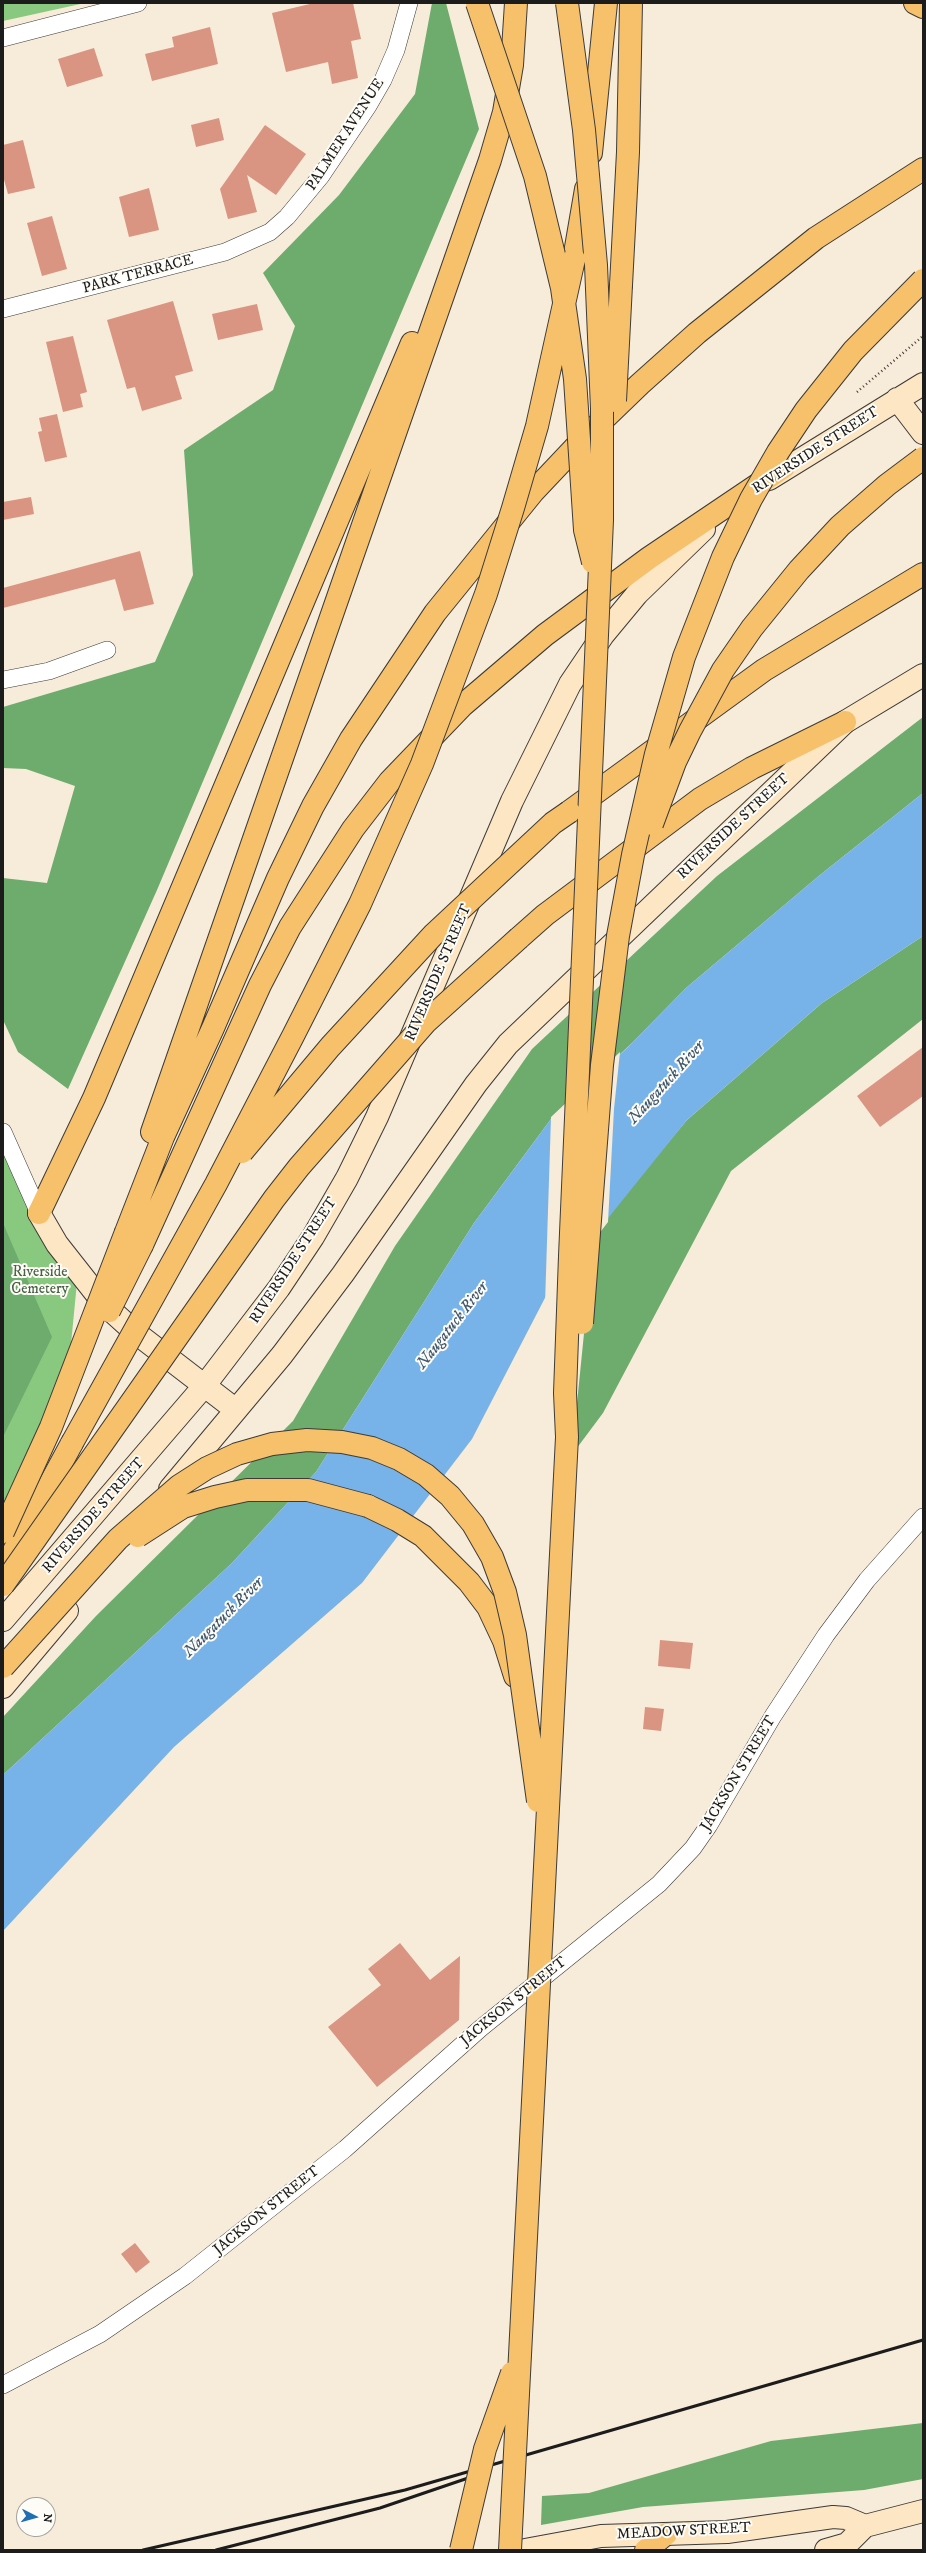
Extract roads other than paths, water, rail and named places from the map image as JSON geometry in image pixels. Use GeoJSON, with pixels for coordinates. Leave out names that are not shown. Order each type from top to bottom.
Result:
{"type":"FeatureCollection","features":[{"type":"Feature","properties":{"kind":"highway"},"geometry":{"type":"LineString","coordinates":[[477,3],[535,176],[562,288],[575,379],[585,530],[599,584]]}},
{"type":"Feature","properties":{"kind":"highway"},"geometry":{"type":"LineString","coordinates":[[129,1235],[490,160],[505,105],[512,65],[516,3]]}},
{"type":"Feature","properties":{"kind":"highway"},"geometry":{"type":"LineString","coordinates":[[567,3],[584,130],[598,290],[603,453],[599,584],[586,848],[570,1256],[565,1393],[567,1437]]}},
{"type":"Feature","properties":{"kind":"highway"},"geometry":{"type":"LineString","coordinates":[[3,1571],[216,1184],[360,904],[422,764],[453,686],[486,594],[537,426],[574,259],[588,172],[606,3]]}},
{"type":"Feature","properties":{"kind":"highway"},"geometry":{"type":"LineString","coordinates":[[510,2550],[567,1437],[590,886],[628,152],[631,3]]}},
{"type":"Feature","properties":{"kind":"highway"},"geometry":{"type":"LineString","coordinates":[[915,3],[923,7]]}},
{"type":"Feature","properties":{"kind":"highway"},"geometry":{"type":"LineString","coordinates":[[39,1213],[94,1098],[490,160]]}},
{"type":"Feature","properties":{"kind":"highway"},"geometry":{"type":"LineString","coordinates":[[3,1532],[51,1427],[129,1235],[163,1137],[278,878],[314,806],[355,733],[435,613],[533,492],[584,438],[646,378],[702,328],[804,248],[880,195],[923,169]]}},
{"type":"Feature","properties":{"kind":"highway"},"geometry":{"type":"LineString","coordinates":[[567,1437],[577,1388],[601,1073],[617,943],[640,823],[671,698],[697,620],[723,557],[751,499],[778,452],[810,405],[853,351],[923,280]]}},
{"type":"Feature","properties":{"kind":"highway"},"geometry":{"type":"LineString","coordinates":[[567,1437],[573,1417],[577,1388],[607,1019],[616,964],[631,897],[658,805],[675,762],[706,700],[752,628],[799,570],[840,526],[887,484],[923,458]]}},
{"type":"Feature","properties":{"kind":"highway"},"geometry":{"type":"LineString","coordinates":[[129,1235],[290,927],[349,835],[390,781],[463,705],[528,650],[661,549],[784,467]]}},
{"type":"Feature","properties":{"kind":"highway"},"geometry":{"type":"LineString","coordinates":[[216,1184],[330,1047],[434,934],[553,823],[764,670],[923,574]]}},
{"type":"Feature","properties":{"kind":"highway"},"geometry":{"type":"LineString","coordinates":[[3,1585],[274,1199],[299,1166],[426,1022],[545,915],[700,799],[752,768],[845,722]]}},
{"type":"Feature","properties":{"kind":"highway"},"geometry":{"type":"LineString","coordinates":[[3,1667],[118,1539],[179,1486],[207,1468],[238,1454],[272,1444],[307,1440],[342,1442],[372,1448],[399,1459],[426,1475],[450,1496],[473,1524],[492,1557],[505,1592],[515,1635],[546,1854],[522,2348],[510,2550]]}},
{"type":"Feature","properties":{"kind":"highway"},"geometry":{"type":"LineString","coordinates":[[3,1680],[89,1583],[123,1548],[152,1525],[182,1507],[215,1496],[247,1490],[278,1489],[308,1490],[361,1504],[397,1520],[423,1536],[469,1582],[488,1607],[504,1641],[516,1678],[546,1854]]}},
{"type":"Feature","properties":{"kind":"highway"},"geometry":{"type":"LineString","coordinates":[[461,2550],[484,2449],[522,2348]]}},
{"type":"Feature","properties":{"kind":"highway"},"geometry":{"type":"LineString","coordinates":[[512,2518],[517,2550]]}},
{"type":"Feature","properties":{"kind":"highway"},"geometry":{"type":"LineString","coordinates":[[646,2550],[668,2542]]}},
{"type":"Feature","properties":{"kind":"street"},"geometry":{"type":"LineString","coordinates":[[3,38],[138,3]]}},
{"type":"Feature","properties":{"kind":"street","name":"PALMER AVENUE"},"geometry":{"type":"LineString","coordinates":[[270,232],[287,218],[321,176],[368,106],[383,80],[396,50],[408,3]]}},
{"type":"Feature","properties":{"kind":"street","name":"PARK TERRACE"},"geometry":{"type":"LineString","coordinates":[[3,309],[225,252],[270,232]]}},
{"type":"Feature","properties":{"kind":"street","name":"RIVERSIDE STREET"},"geometry":{"type":"LineString","coordinates":[[3,1620],[205,1385],[279,1288],[313,1236],[347,1178],[377,1117],[512,801],[570,684],[602,636],[636,594],[667,563],[734,505],[784,467],[923,384]]}},
{"type":"Feature","properties":{"kind":"street"},"geometry":{"type":"LineString","coordinates":[[897,399],[923,433]]}},
{"type":"Feature","properties":{"kind":"street"},"geometry":{"type":"LineString","coordinates":[[3,680],[49,671],[107,650]]}},
{"type":"Feature","properties":{"kind":"street","name":"RIVERSIDE STREET"},"geometry":{"type":"LineString","coordinates":[[3,1687],[282,1355],[343,1274],[476,1084],[508,1044],[845,722],[923,675]]}},
{"type":"Feature","properties":{"kind":"street"},"geometry":{"type":"LineString","coordinates":[[3,1132],[39,1213],[57,1244],[105,1305],[136,1333],[236,1410]]}},
{"type":"Feature","properties":{"kind":"street","name":"JACKSON STREET"},"geometry":{"type":"LineString","coordinates":[[3,2385],[100,2334],[185,2276],[345,2149],[481,2028],[659,1884],[693,1848],[709,1825],[773,1716],[826,1635],[867,1580],[923,1517]]}},
{"type":"Feature","properties":{"kind":"street"},"geometry":{"type":"LineString","coordinates":[[826,2550],[847,2544],[865,2526],[923,2511]]}},
{"type":"Feature","properties":{"kind":"street","name":"MEADOW STREET"},"geometry":{"type":"LineString","coordinates":[[525,2550],[601,2536],[668,2542],[833,2517],[846,2518],[865,2526]]}},
{"type":"Feature","properties":{"kind":"water","name":"Naugatuck River"},"geometry":{"type":"Polygon","coordinates":[[[923,793],[923,936],[822,1003],[687,1120],[547,1294],[472,1439],[362,1583],[174,1747],[3,1931],[3,1775],[232,1563],[316,1472],[474,1223],[551,1119],[627,1048],[686,988],[820,875],[923,793]]]}},
{"type":"Feature","properties":{"kind":"railway"},"geometry":{"type":"LineString","coordinates":[[143,2550],[405,2490],[923,2340]]}},
{"type":"Feature","properties":{"kind":"railway"},"geometry":{"type":"LineString","coordinates":[[216,2550],[380,2508],[477,2475]]}},
{"type":"Feature","properties":{"kind":"park label","name":"Riverside Cemetery"},"geometry":{"type":"Point","coordinates":[40,1282]}}]}
